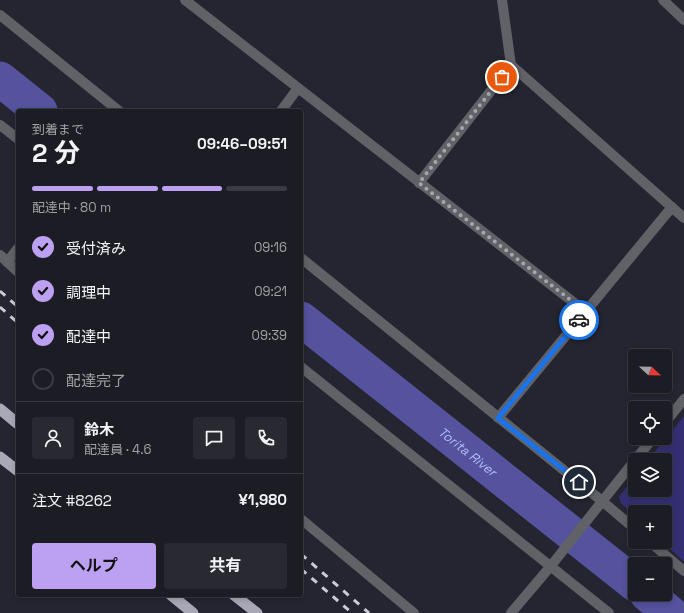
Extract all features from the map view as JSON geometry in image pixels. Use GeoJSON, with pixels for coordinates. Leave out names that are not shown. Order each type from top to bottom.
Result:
{"type":"FeatureCollection","features":[{"type":"Feature","properties":{"kind":"highway"},"geometry":{"type":"LineString","coordinates":[[0,409],[16,422]]}},
{"type":"Feature","properties":{"kind":"highway"},"geometry":{"type":"LineString","coordinates":[[0,457],[16,469]]}},
{"type":"Feature","properties":{"kind":"highway"},"geometry":{"type":"LineString","coordinates":[[174,597],[194,613]]}},
{"type":"Feature","properties":{"kind":"highway"},"geometry":{"type":"LineString","coordinates":[[237,597],[257,613]]}},
{"type":"Feature","properties":{"kind":"street"},"geometry":{"type":"LineString","coordinates":[[185,0],[586,312]]}},
{"type":"Feature","properties":{"kind":"street"},"geometry":{"type":"LineString","coordinates":[[502,0],[511,65],[684,218]]}},
{"type":"Feature","properties":{"kind":"street"},"geometry":{"type":"LineString","coordinates":[[663,0],[684,20]]}},
{"type":"Feature","properties":{"kind":"street"},"geometry":{"type":"LineString","coordinates":[[0,15],[117,109]]}},
{"type":"Feature","properties":{"kind":"street"},"geometry":{"type":"LineString","coordinates":[[419,183],[511,65]]}},
{"type":"Feature","properties":{"kind":"street"},"geometry":{"type":"LineString","coordinates":[[282,109],[298,88]]}},
{"type":"Feature","properties":{"kind":"street"},"geometry":{"type":"LineString","coordinates":[[0,125],[16,137]]}},
{"type":"Feature","properties":{"kind":"street"},"geometry":{"type":"LineString","coordinates":[[498,418],[672,207]]}},
{"type":"Feature","properties":{"kind":"street"},"geometry":{"type":"LineString","coordinates":[[16,250],[4,259],[16,270]]}},
{"type":"Feature","properties":{"kind":"street"},"geometry":{"type":"LineString","coordinates":[[303,260],[628,523]]}},
{"type":"Feature","properties":{"kind":"street"},"geometry":{"type":"LineString","coordinates":[[303,369],[609,613]]}},
{"type":"Feature","properties":{"kind":"street"},"geometry":{"type":"LineString","coordinates":[[672,414],[684,399]]}},
{"type":"Feature","properties":{"kind":"street"},"geometry":{"type":"LineString","coordinates":[[641,453],[647,445]]}},
{"type":"Feature","properties":{"kind":"street"},"geometry":{"type":"LineString","coordinates":[[511,613],[550,567],[628,469]]}},
{"type":"Feature","properties":{"kind":"street"},"geometry":{"type":"LineString","coordinates":[[303,521],[414,613]]}},
{"type":"Feature","properties":{"kind":"street"},"geometry":{"type":"LineString","coordinates":[[658,549],[684,572]]}},
{"type":"Feature","properties":{"kind":"shaded area"},"geometry":{"type":"Polygon","coordinates":[[[684,416],[684,562],[670,549],[672,549],[672,505],[628,505],[628,510],[621,503],[619,497],[628,485],[628,497],[672,497],[672,453],[654,453],[660,445],[672,445],[672,431],[684,416]]]}},
{"type":"Feature","properties":{"kind":"waterway","name":"Torita River"},"geometry":{"type":"LineString","coordinates":[[0,79],[38,109]]}},
{"type":"Feature","properties":{"kind":"waterway","name":"Torita River"},"geometry":{"type":"LineString","coordinates":[[303,321],[628,578]]}},
{"type":"Feature","properties":{"kind":"waterway","name":"Torita River"},"geometry":{"type":"LineString","coordinates":[[655,601],[670,613]]}},
{"type":"Feature","properties":{"kind":"railway"},"geometry":{"type":"LineString","coordinates":[[0,291],[16,305]]}},
{"type":"Feature","properties":{"kind":"railway"},"geometry":{"type":"LineString","coordinates":[[0,307],[16,321]]}},
{"type":"Feature","properties":{"kind":"railway"},"geometry":{"type":"LineString","coordinates":[[303,556],[369,613]]}},
{"type":"Feature","properties":{"kind":"railway"},"geometry":{"type":"LineString","coordinates":[[303,571],[352,613]]}},
{"type":"Feature","properties":{"kind":"way so far"},"geometry":{"type":"LineString","coordinates":[[502,77],[419,183],[586,312],[579,320]]}},
{"type":"Feature","properties":{"kind":"route"},"geometry":{"type":"LineString","coordinates":[[579,320],[498,418],[579,482]]}}]}
